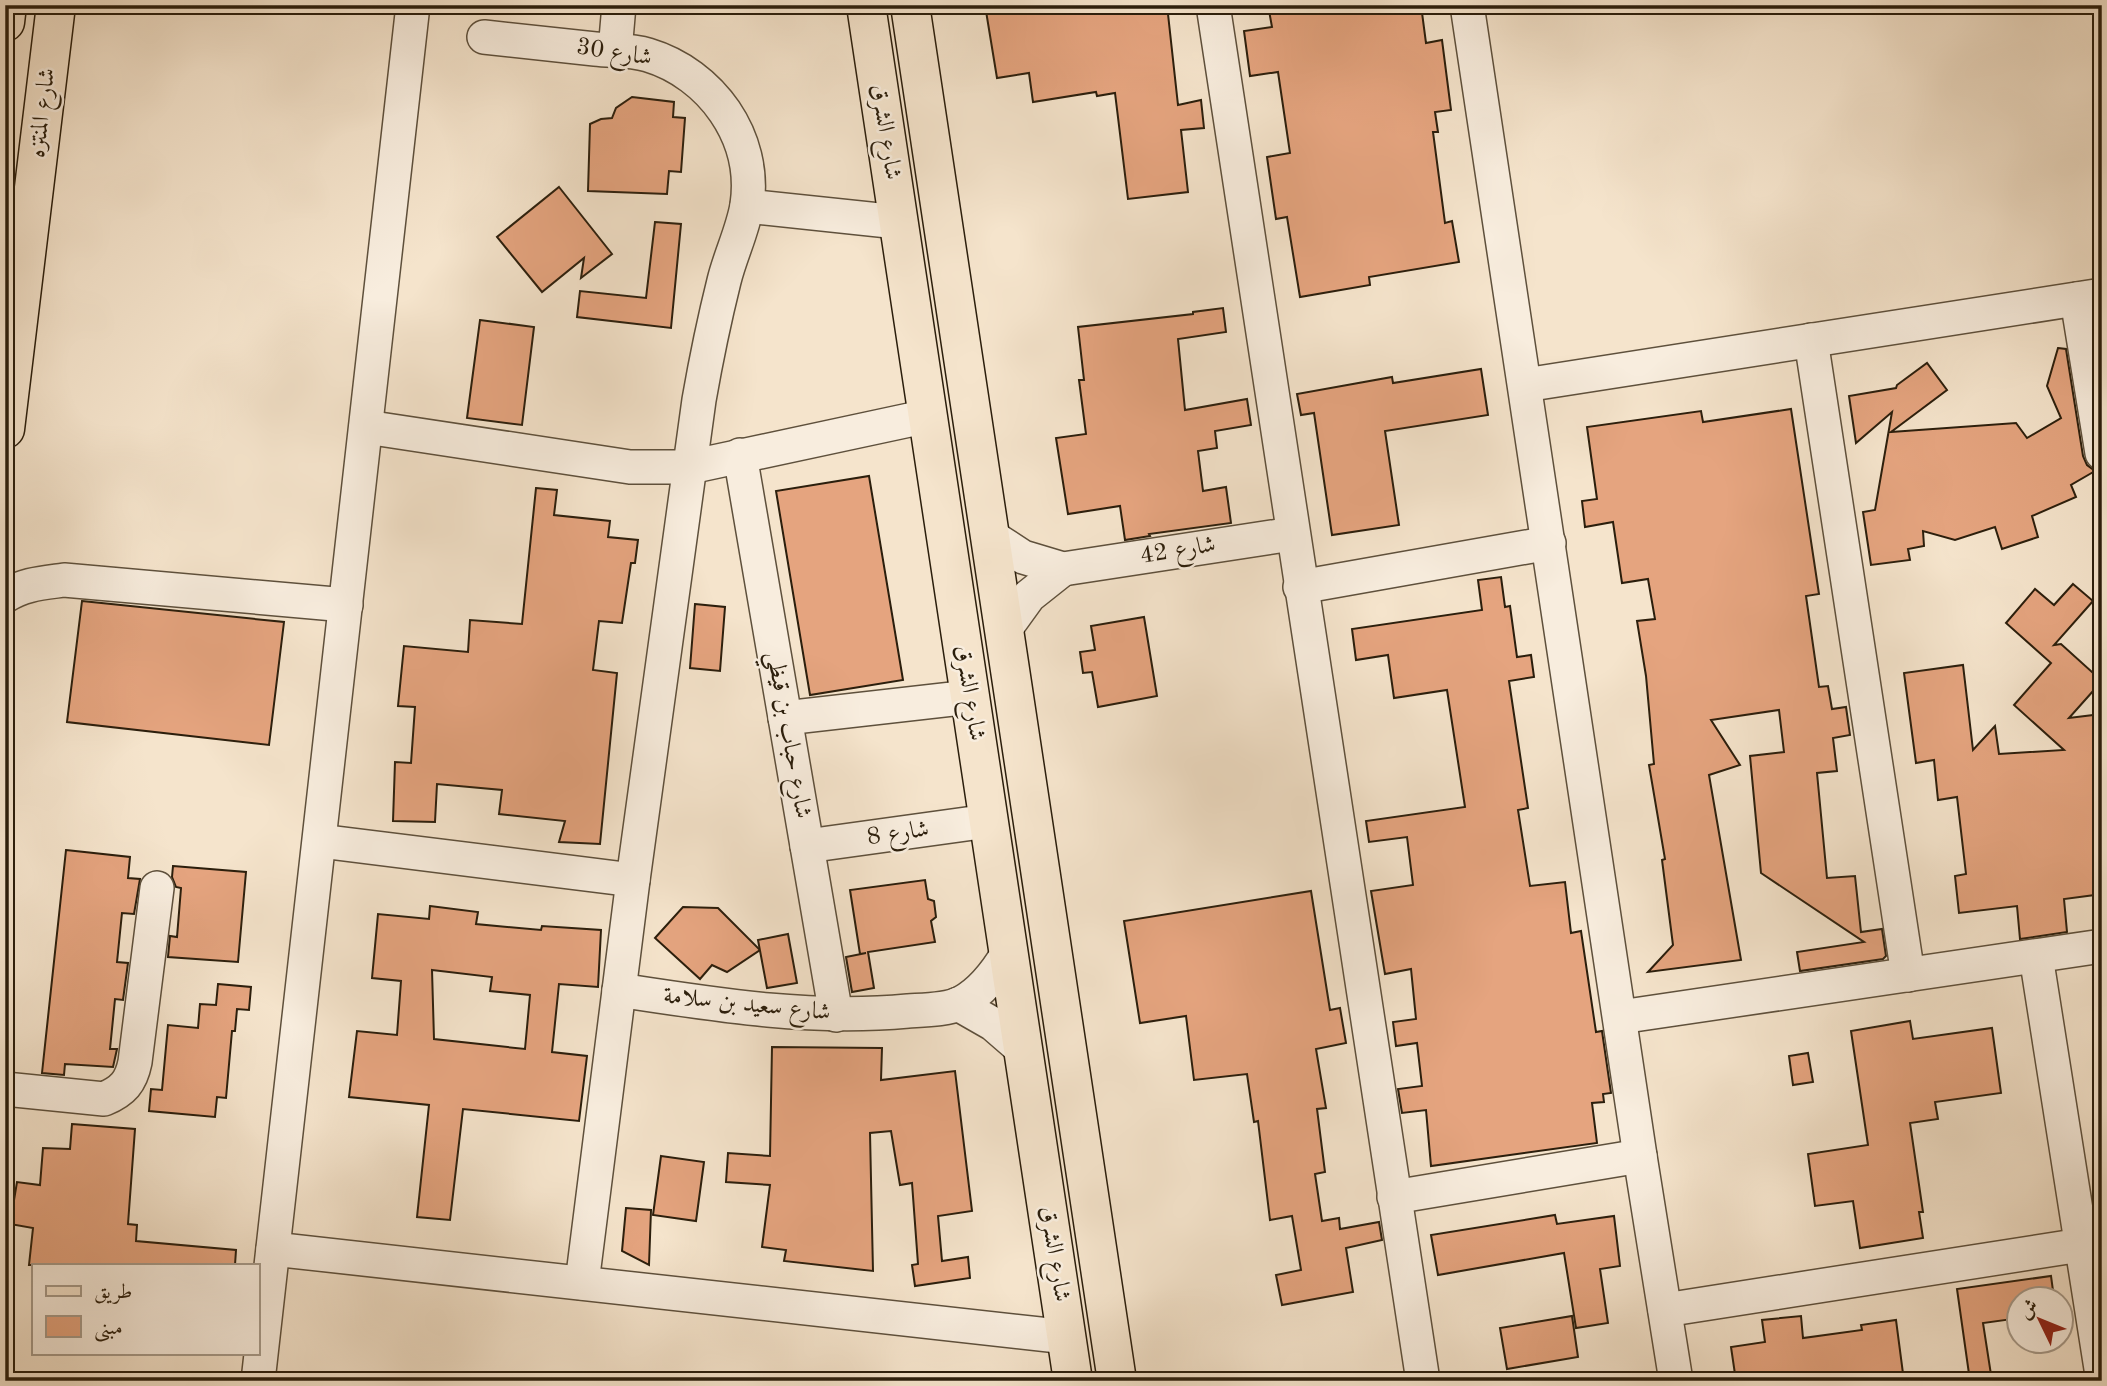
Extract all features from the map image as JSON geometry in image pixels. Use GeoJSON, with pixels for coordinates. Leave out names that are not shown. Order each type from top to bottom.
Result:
{"type":"FeatureCollection","features":[{"type":"Feature","properties":{"kind":"main road"},"geometry":{"type":"LineString","coordinates":[[5,22],[7,5]]}},
{"type":"Feature","properties":{"kind":"main road","name":"شارع الشرق"},"geometry":{"type":"LineString","coordinates":[[866,5],[1073,1381]]}},
{"type":"Feature","properties":{"kind":"main road","name":"شارع الشرق"},"geometry":{"type":"LineString","coordinates":[[910,5],[1117,1381]]}},
{"type":"Feature","properties":{"kind":"main road","name":"شارع المنتزه"},"geometry":{"type":"LineString","coordinates":[[5,429],[53,10]]}},
{"type":"Feature","properties":{"kind":"main road"},"geometry":{"type":"LineString","coordinates":[[899,230],[930,352],[944,363],[954,363],[962,359]]}},
{"type":"Feature","properties":{"kind":"main road"},"geometry":{"type":"LineString","coordinates":[[1046,1201],[1052,1187],[1067,1183],[1074,1186],[1097,1244]]}},
{"type":"Feature","properties":{"kind":"street"},"geometry":{"type":"LineString","coordinates":[[258,1381],[413,5]]}},
{"type":"Feature","properties":{"kind":"street"},"geometry":{"type":"LineString","coordinates":[[615,51],[619,5]]}},
{"type":"Feature","properties":{"kind":"street"},"geometry":{"type":"LineString","coordinates":[[1213,5],[1423,1381]]}},
{"type":"Feature","properties":{"kind":"street"},"geometry":{"type":"LineString","coordinates":[[1467,5],[1676,1381]]}},
{"type":"Feature","properties":{"kind":"street","name":"شارع 30"},"geometry":{"type":"LineString","coordinates":[[484,37],[644,54],[672,64],[696,78],[717,98],[733,123],[748,180],[747,206],[710,335],[698,400],[582,1283]]}},
{"type":"Feature","properties":{"kind":"street"},"geometry":{"type":"LineString","coordinates":[[747,206],[899,230]]}},
{"type":"Feature","properties":{"kind":"street"},"geometry":{"type":"LineString","coordinates":[[1525,385],[2090,297],[2102,453]]}},
{"type":"Feature","properties":{"kind":"street"},"geometry":{"type":"LineString","coordinates":[[1811,340],[1908,975]]}},
{"type":"Feature","properties":{"kind":"street"},"geometry":{"type":"LineString","coordinates":[[366,428],[630,467],[690,467],[928,416]]}},
{"type":"Feature","properties":{"kind":"street","name":"شارع حباب بن قيظي"},"geometry":{"type":"LineString","coordinates":[[740,455],[835,1015]]}},
{"type":"Feature","properties":{"kind":"street","name":"شارع 42"},"geometry":{"type":"LineString","coordinates":[[1003,632],[1029,596],[1063,569],[1292,534]]}},
{"type":"Feature","properties":{"kind":"street","name":"شارع 42"},"geometry":{"type":"LineString","coordinates":[[989,535],[1023,557],[1063,569]]}},
{"type":"Feature","properties":{"kind":"street"},"geometry":{"type":"LineString","coordinates":[[1300,587],[1549,543]]}},
{"type":"Feature","properties":{"kind":"street"},"geometry":{"type":"LineString","coordinates":[[5,596],[32,584],[64,580],[346,605]]}},
{"type":"Feature","properties":{"kind":"street"},"geometry":{"type":"LineString","coordinates":[[785,718],[970,697]]}},
{"type":"Feature","properties":{"kind":"street","name":"شارع 8"},"geometry":{"type":"LineString","coordinates":[[807,846],[988,821]]}},
{"type":"Feature","properties":{"kind":"street"},"geometry":{"type":"LineString","coordinates":[[320,841],[633,880]]}},
{"type":"Feature","properties":{"kind":"street"},"geometry":{"type":"LineString","coordinates":[[5,1089],[104,1099],[126,1086],[135,1062],[158,888]]}},
{"type":"Feature","properties":{"kind":"street"},"geometry":{"type":"LineString","coordinates":[[1620,1017],[2102,946]]}},
{"type":"Feature","properties":{"kind":"street","name":"شارع سعيد بن سلامة"},"geometry":{"type":"LineString","coordinates":[[619,990],[754,1010],[835,1015],[877,1014],[958,1004],[987,983],[1008,953]]}},
{"type":"Feature","properties":{"kind":"street"},"geometry":{"type":"LineString","coordinates":[[2036,956],[2102,1375]]}},
{"type":"Feature","properties":{"kind":"street"},"geometry":{"type":"LineString","coordinates":[[958,1004],[993,1024],[1023,1050]]}},
{"type":"Feature","properties":{"kind":"street"},"geometry":{"type":"LineString","coordinates":[[1394,1196],[1640,1156]]}},
{"type":"Feature","properties":{"kind":"street"},"geometry":{"type":"LineString","coordinates":[[1665,1310],[2081,1245]]}},
{"type":"Feature","properties":{"kind":"street"},"geometry":{"type":"LineString","coordinates":[[273,1249],[1066,1337]]}},
{"type":"Feature","properties":{"kind":"building"},"geometry":{"type":"Polygon","coordinates":[[[985,5],[1167,5],[1178,105],[1201,100],[1204,128],[1181,130],[1188,192],[1128,199],[1115,93],[1097,96],[1096,92],[1033,102],[1029,73],[997,78],[985,5]]]}},
{"type":"Feature","properties":{"kind":"building"},"geometry":{"type":"Polygon","coordinates":[[[1268,5],[1421,5],[1426,43],[1442,40],[1451,110],[1435,112],[1438,132],[1433,132],[1445,223],[1452,221],[1459,262],[1369,277],[1370,285],[1300,297],[1287,217],[1276,219],[1267,157],[1290,153],[1278,72],[1250,76],[1244,31],[1272,27],[1268,5]]]}},
{"type":"Feature","properties":{"kind":"building"},"geometry":{"type":"Polygon","coordinates":[[[632,97],[674,102],[673,117],[685,118],[681,172],[669,171],[667,194],[588,191],[590,124],[612,118],[616,108],[632,97]]]}},
{"type":"Feature","properties":{"kind":"building"},"geometry":{"type":"Polygon","coordinates":[[[559,187],[612,254],[581,278],[584,258],[542,292],[497,237],[559,187]]]}},
{"type":"Feature","properties":{"kind":"building"},"geometry":{"type":"Polygon","coordinates":[[[655,222],[681,224],[671,328],[577,317],[580,291],[646,298],[655,222]]]}},
{"type":"Feature","properties":{"kind":"building"},"geometry":{"type":"Polygon","coordinates":[[[1223,308],[1226,332],[1178,339],[1185,410],[1247,399],[1251,425],[1215,431],[1217,448],[1198,451],[1203,491],[1226,487],[1231,523],[1149,534],[1150,536],[1125,540],[1120,506],[1068,514],[1056,438],[1086,434],[1079,380],[1084,380],[1078,327],[1223,308]]]}},
{"type":"Feature","properties":{"kind":"building"},"geometry":{"type":"Polygon","coordinates":[[[480,320],[534,327],[522,425],[467,418],[480,320]]]}},
{"type":"Feature","properties":{"kind":"building"},"geometry":{"type":"Polygon","coordinates":[[[2058,348],[2066,349],[2083,456],[2087,465],[2095,471],[2071,485],[2076,497],[2032,516],[2038,537],[2002,549],[1995,527],[1955,540],[1923,531],[1924,546],[1908,549],[1910,560],[1871,565],[1863,512],[1875,510],[1892,412],[1856,443],[1849,396],[1896,388],[1927,363],[1947,390],[1891,432],[2016,423],[2027,438],[2061,418],[2047,386],[2058,348]]]}},
{"type":"Feature","properties":{"kind":"building"},"geometry":{"type":"Polygon","coordinates":[[[1481,369],[1488,415],[1385,431],[1399,525],[1332,535],[1314,413],[1301,415],[1297,394],[1392,377],[1393,383],[1481,369]]]}},
{"type":"Feature","properties":{"kind":"building"},"geometry":{"type":"Polygon","coordinates":[[[1791,409],[1819,594],[1806,596],[1819,687],[1828,686],[1832,709],[1846,707],[1850,735],[1833,738],[1837,771],[1817,773],[1827,878],[1855,876],[1861,932],[1882,929],[1886,956],[1883,959],[1800,971],[1797,952],[1864,942],[1761,873],[1750,756],[1784,752],[1779,710],[1711,720],[1740,765],[1709,775],[1741,960],[1648,972],[1673,945],[1662,860],[1665,859],[1649,765],[1654,764],[1646,676],[1637,621],[1655,619],[1648,579],[1622,583],[1613,522],[1585,527],[1582,501],[1597,499],[1587,427],[1701,411],[1703,422],[1791,409]]]}},
{"type":"Feature","properties":{"kind":"building"},"geometry":{"type":"Polygon","coordinates":[[[869,476],[903,680],[810,695],[776,491],[869,476]]]}},
{"type":"Feature","properties":{"kind":"building"},"geometry":{"type":"Polygon","coordinates":[[[536,488],[557,490],[554,515],[610,521],[608,537],[638,540],[635,563],[631,563],[622,623],[599,621],[593,670],[617,673],[600,844],[559,842],[565,821],[499,814],[502,790],[437,784],[435,822],[393,821],[395,762],[411,763],[415,707],[398,706],[404,646],[468,652],[470,620],[522,624],[536,488]]]}},
{"type":"Feature","properties":{"kind":"building"},"geometry":{"type":"Polygon","coordinates":[[[1501,577],[1505,607],[1510,606],[1517,657],[1531,655],[1534,677],[1509,681],[1528,808],[1518,810],[1530,886],[1565,882],[1571,933],[1581,931],[1596,1032],[1602,1031],[1611,1093],[1603,1094],[1604,1102],[1592,1103],[1597,1143],[1431,1166],[1426,1110],[1402,1113],[1398,1089],[1422,1086],[1417,1043],[1396,1046],[1393,1022],[1416,1019],[1411,969],[1385,974],[1371,891],[1413,885],[1407,837],[1369,842],[1366,821],[1465,807],[1447,690],[1394,698],[1388,655],[1356,660],[1352,629],[1482,610],[1478,580],[1501,577]]]}},
{"type":"Feature","properties":{"kind":"building"},"geometry":{"type":"Polygon","coordinates":[[[2073,584],[2093,601],[2054,645],[2061,644],[2102,681],[2069,718],[2102,714],[2102,737],[2095,738],[2102,790],[2102,894],[2064,899],[2067,932],[2020,939],[2017,906],[1959,913],[1955,876],[1966,874],[1957,797],[1938,800],[1934,760],[1916,763],[1904,673],[1963,665],[1973,750],[1995,726],[1999,754],[2064,750],[2014,705],[2051,663],[2006,623],[2035,589],[2054,605],[2073,584]]]}},
{"type":"Feature","properties":{"kind":"building"},"geometry":{"type":"Polygon","coordinates":[[[82,601],[284,622],[269,745],[67,722],[82,601]]]}},
{"type":"Feature","properties":{"kind":"building"},"geometry":{"type":"Polygon","coordinates":[[[695,604],[725,607],[720,671],[690,668],[695,604]]]}},
{"type":"Feature","properties":{"kind":"building"},"geometry":{"type":"Polygon","coordinates":[[[1144,617],[1157,696],[1098,707],[1092,672],[1083,673],[1080,652],[1095,650],[1091,626],[1144,617]]]}},
{"type":"Feature","properties":{"kind":"building"},"geometry":{"type":"Polygon","coordinates":[[[66,850],[130,857],[128,878],[140,879],[134,914],[122,913],[117,962],[128,963],[123,1000],[115,999],[110,1049],[117,1049],[113,1067],[65,1064],[64,1075],[42,1073],[66,850]]]}},
{"type":"Feature","properties":{"kind":"building"},"geometry":{"type":"Polygon","coordinates":[[[173,866],[246,872],[238,962],[168,957],[170,936],[177,937],[181,888],[176,887],[172,877],[173,866]]]}},
{"type":"Feature","properties":{"kind":"building"},"geometry":{"type":"Polygon","coordinates":[[[925,880],[928,899],[934,901],[936,917],[931,921],[935,942],[868,952],[874,988],[852,992],[846,957],[866,953],[860,954],[850,890],[925,880]]]}},
{"type":"Feature","properties":{"kind":"building"},"geometry":{"type":"Polygon","coordinates":[[[1311,891],[1330,1010],[1340,1008],[1346,1043],[1316,1049],[1326,1108],[1317,1109],[1325,1172],[1315,1174],[1322,1221],[1339,1218],[1340,1229],[1379,1222],[1382,1240],[1346,1248],[1353,1292],[1282,1305],[1276,1275],[1301,1270],[1292,1216],[1270,1220],[1258,1121],[1254,1122],[1247,1074],[1194,1080],[1186,1016],[1140,1023],[1124,921],[1311,891]]]}},
{"type":"Feature","properties":{"kind":"building"},"geometry":{"type":"Polygon","coordinates":[[[430,906],[478,912],[476,924],[541,930],[542,926],[601,930],[598,987],[559,984],[552,1052],[587,1056],[579,1121],[463,1109],[450,1220],[417,1217],[429,1105],[349,1097],[357,1031],[397,1035],[401,981],[372,978],[378,914],[429,919],[430,906]],[[432,970],[434,1039],[525,1049],[530,995],[490,991],[492,977],[432,970]]]}},
{"type":"Feature","properties":{"kind":"building"},"geometry":{"type":"Polygon","coordinates":[[[683,907],[718,908],[760,950],[727,972],[712,965],[700,979],[655,938],[683,907]]]}},
{"type":"Feature","properties":{"kind":"building"},"geometry":{"type":"Polygon","coordinates":[[[788,934],[797,983],[767,988],[758,940],[788,934]]]}},
{"type":"Feature","properties":{"kind":"building"},"geometry":{"type":"Polygon","coordinates":[[[218,984],[251,987],[249,1010],[237,1009],[235,1031],[232,1031],[226,1098],[217,1097],[215,1117],[149,1111],[151,1089],[162,1090],[168,1025],[198,1028],[200,1004],[216,1005],[218,984]]]}},
{"type":"Feature","properties":{"kind":"building"},"geometry":{"type":"Polygon","coordinates":[[[1910,1021],[1913,1039],[1992,1028],[2001,1093],[1935,1102],[1938,1119],[1910,1123],[1923,1212],[1919,1212],[1923,1238],[1860,1248],[1853,1201],[1815,1206],[1808,1154],[1868,1145],[1851,1031],[1910,1021]]]}},
{"type":"Feature","properties":{"kind":"building"},"geometry":{"type":"Polygon","coordinates":[[[772,1047],[882,1048],[881,1080],[955,1071],[972,1211],[938,1216],[942,1261],[968,1257],[970,1278],[915,1286],[912,1265],[918,1264],[912,1183],[900,1185],[891,1131],[870,1133],[873,1271],[784,1261],[786,1250],[762,1247],[770,1185],[726,1182],[728,1153],[770,1156],[772,1047]]]}},
{"type":"Feature","properties":{"kind":"building"},"geometry":{"type":"Polygon","coordinates":[[[1808,1053],[1813,1082],[1793,1085],[1789,1056],[1808,1053]]]}},
{"type":"Feature","properties":{"kind":"building"},"geometry":{"type":"Polygon","coordinates":[[[72,1124],[135,1129],[128,1224],[137,1225],[136,1241],[236,1250],[235,1264],[29,1265],[33,1228],[10,1224],[17,1182],[40,1185],[43,1148],[70,1149],[72,1124]]]}},
{"type":"Feature","properties":{"kind":"building"},"geometry":{"type":"Polygon","coordinates":[[[661,1156],[704,1162],[696,1221],[653,1215],[661,1156]]]}},
{"type":"Feature","properties":{"kind":"building"},"geometry":{"type":"Polygon","coordinates":[[[626,1208],[651,1210],[649,1265],[622,1251],[626,1208]]]}},
{"type":"Feature","properties":{"kind":"building"},"geometry":{"type":"Polygon","coordinates":[[[1555,1215],[1557,1224],[1614,1216],[1620,1266],[1600,1269],[1608,1323],[1576,1328],[1564,1253],[1438,1275],[1431,1235],[1555,1215]]]}},
{"type":"Feature","properties":{"kind":"building"},"geometry":{"type":"Polygon","coordinates":[[[2051,1276],[2052,1284],[2006,1284],[2006,1320],[1983,1323],[1992,1381],[1970,1381],[1957,1289],[2051,1276]]]}},
{"type":"Feature","properties":{"kind":"building"},"geometry":{"type":"Polygon","coordinates":[[[1572,1316],[1578,1357],[1507,1369],[1500,1328],[1572,1316]]]}},
{"type":"Feature","properties":{"kind":"building"},"geometry":{"type":"Polygon","coordinates":[[[1801,1316],[1803,1338],[1862,1330],[1861,1325],[1896,1320],[1904,1381],[1736,1381],[1731,1347],[1765,1342],[1762,1320],[1801,1316]]]}}]}
